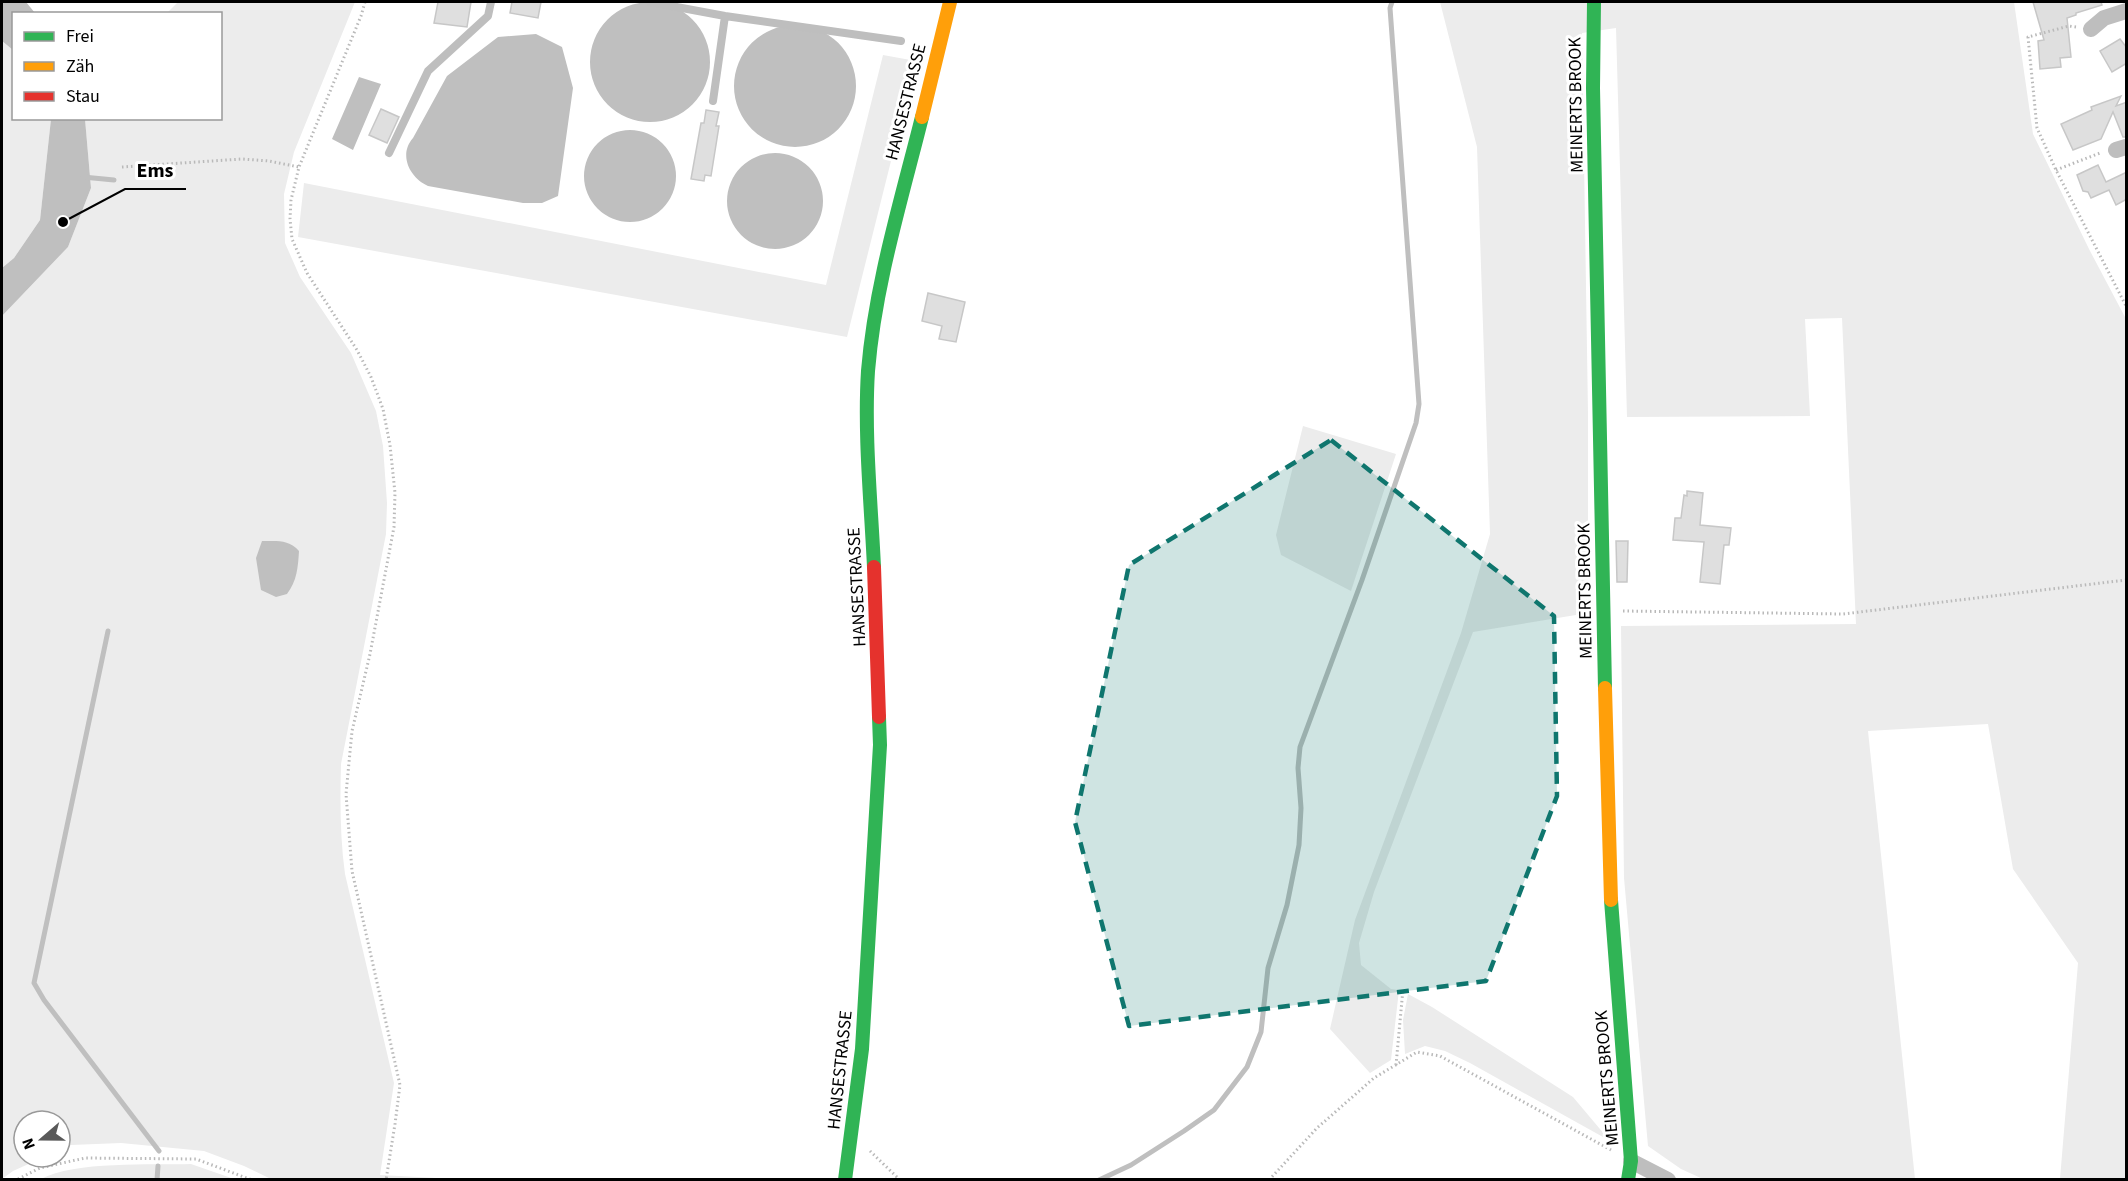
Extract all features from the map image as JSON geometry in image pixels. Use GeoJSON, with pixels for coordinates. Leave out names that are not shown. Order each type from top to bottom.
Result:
{"type":"FeatureCollection","features":[{"type":"Feature","properties":{"kind":"street","name":"HANSESTRASSE"},"geometry":{"type":"LineString","coordinates":[[845,1179],[862,1049],[880,745],[867,399],[868,365],[880,283],[950,2]]}},
{"type":"Feature","properties":{"kind":"street","name":"MEINERTS BROOK"},"geometry":{"type":"LineString","coordinates":[[1594,2],[1593,88],[1609,876],[1631,1161],[1628,1179]]}},
{"type":"Feature","properties":{"kind":"street"},"geometry":{"type":"LineString","coordinates":[[2091,29],[2104,18],[2127,11]]}},
{"type":"Feature","properties":{"kind":"street"},"geometry":{"type":"LineString","coordinates":[[1631,1161],[1668,1179]]}},
{"type":"Feature","properties":{"kind":"lane"},"geometry":{"type":"LineString","coordinates":[[389,153],[428,71],[488,16],[491,2]]}},
{"type":"Feature","properties":{"kind":"lane"},"geometry":{"type":"LineString","coordinates":[[650,2],[689,5],[725,16],[901,41]]}},
{"type":"Feature","properties":{"kind":"lane"},"geometry":{"type":"LineString","coordinates":[[713,101],[725,16]]}},
{"type":"Feature","properties":{"kind":"path"},"geometry":{"type":"LineString","coordinates":[[365,2],[299,167],[291,200],[292,239],[307,273],[357,350],[371,377],[383,409],[390,445],[395,493],[394,527],[370,654],[352,731],[346,794],[352,871],[400,1085],[386,1179]]}},
{"type":"Feature","properties":{"kind":"path"},"geometry":{"type":"LineString","coordinates":[[2091,29],[2069,26],[2028,37],[2037,128],[2056,170],[2125,298],[2127,306]]}},
{"type":"Feature","properties":{"kind":"path"},"geometry":{"type":"LineString","coordinates":[[2056,170],[2100,153],[2121,148]]}},
{"type":"Feature","properties":{"kind":"path"},"geometry":{"type":"LineString","coordinates":[[122,167],[242,159],[269,160],[299,167]]}},
{"type":"Feature","properties":{"kind":"path"},"geometry":{"type":"LineString","coordinates":[[1604,611],[1843,614],[2127,580]]}},
{"type":"Feature","properties":{"kind":"path"},"geometry":{"type":"LineString","coordinates":[[1396,1065],[1403,989]]}},
{"type":"Feature","properties":{"kind":"path"},"geometry":{"type":"LineString","coordinates":[[1269,1179],[1317,1128],[1374,1078],[1417,1052],[1440,1056],[1631,1161]]}},
{"type":"Feature","properties":{"kind":"path"},"geometry":{"type":"LineString","coordinates":[[865,1146],[900,1179]]}},
{"type":"Feature","properties":{"kind":"path"},"geometry":{"type":"LineString","coordinates":[[18,1179],[40,1168],[85,1158],[196,1159],[252,1179]]}},
{"type":"Feature","properties":{"kind":"highlighted area"},"geometry":{"type":"Polygon","coordinates":[[[1331,440],[1554,616],[1557,796],[1486,981],[1129,1026],[1075,822],[1129,565],[1331,440]]]}},
{"type":"Feature","properties":{"kind":"shaded area"},"geometry":{"type":"Polygon","coordinates":[[[2,2],[26,2],[34,12],[12,12],[12,49],[2,41],[2,2]]]}},
{"type":"Feature","properties":{"kind":"shaded area"},"geometry":{"type":"Polygon","coordinates":[[[178,2],[355,2],[294,152],[284,194],[285,243],[300,277],[351,353],[376,411],[383,446],[387,503],[386,534],[341,764],[340,792],[345,874],[394,1083],[380,1175],[455,1179],[271,1179],[204,1151],[121,1143],[72,1145],[72,1109],[12,1109],[12,1169],[17,1169],[2,1179],[2,316],[68,247],[91,188],[85,120],[222,120],[222,12],[168,12],[178,2]]]}},
{"type":"Feature","properties":{"kind":"shaded area"},"geometry":{"type":"Polygon","coordinates":[[[650,2],[673,7],[692,20],[705,39],[710,62],[705,85],[692,104],[673,117],[650,122],[627,117],[608,104],[595,85],[590,62],[595,39],[608,20],[627,7],[650,2]]]}},
{"type":"Feature","properties":{"kind":"shaded area"},"geometry":{"type":"Polygon","coordinates":[[[1440,2],[2014,2],[2033,134],[2126,319],[2126,1179],[2060,1179],[2078,963],[2013,869],[1988,724],[1868,731],[1915,1179],[1703,1179],[1681,1169],[1648,1146],[1624,878],[1621,626],[1856,624],[1842,318],[1805,319],[1810,416],[1627,417],[1616,28],[1582,33],[1588,413],[1588,613],[1473,632],[1374,892],[1359,943],[1361,965],[1391,989],[1399,990],[1391,1060],[1370,1073],[1330,1029],[1355,920],[1461,633],[1490,534],[1477,147],[1440,2]]]}},
{"type":"Feature","properties":{"kind":"shaded area"},"geometry":{"type":"Polygon","coordinates":[[[795,25],[818,30],[829,35],[838,43],[846,52],[851,63],[856,86],[851,109],[846,120],[838,129],[829,137],[818,142],[795,147],[772,142],[761,137],[752,129],[744,120],[739,109],[734,86],[739,63],[744,52],[752,43],[761,35],[772,30],[795,25]]]}},
{"type":"Feature","properties":{"kind":"shaded area"},"geometry":{"type":"Polygon","coordinates":[[[536,34],[562,47],[573,88],[558,196],[542,203],[523,203],[428,186],[416,178],[408,165],[406,152],[447,76],[498,37],[536,34]]]}},
{"type":"Feature","properties":{"kind":"shaded area"},"geometry":{"type":"Polygon","coordinates":[[[2,41],[12,49],[12,120],[51,120],[40,220],[14,258],[2,268],[2,41]]]}},
{"type":"Feature","properties":{"kind":"shaded area"},"geometry":{"type":"Polygon","coordinates":[[[883,55],[916,61],[847,337],[298,237],[304,183],[826,285],[883,55]]]}},
{"type":"Feature","properties":{"kind":"shaded area"},"geometry":{"type":"Polygon","coordinates":[[[359,77],[381,84],[353,150],[332,139],[359,77]]]}},
{"type":"Feature","properties":{"kind":"shaded area"},"geometry":{"type":"Polygon","coordinates":[[[51,120],[85,120],[91,188],[68,247],[2,316],[2,268],[14,258],[40,220],[51,120]]]}},
{"type":"Feature","properties":{"kind":"shaded area"},"geometry":{"type":"Polygon","coordinates":[[[630,130],[648,133],[663,143],[673,158],[676,176],[673,194],[663,209],[648,219],[630,222],[612,219],[597,209],[587,194],[584,176],[587,158],[597,143],[612,133],[630,130]]]}},
{"type":"Feature","properties":{"kind":"shaded area"},"geometry":{"type":"Polygon","coordinates":[[[775,153],[793,157],[809,167],[819,183],[823,201],[819,219],[809,235],[793,245],[775,249],[757,245],[741,235],[731,219],[727,201],[731,183],[741,167],[757,157],[775,153]]]}},
{"type":"Feature","properties":{"kind":"shaded area"},"geometry":{"type":"Polygon","coordinates":[[[1303,426],[1396,454],[1351,591],[1281,555],[1276,535],[1303,426]]]}},
{"type":"Feature","properties":{"kind":"shaded area"},"geometry":{"type":"Polygon","coordinates":[[[262,541],[291,544],[299,551],[295,579],[287,594],[276,597],[261,590],[256,558],[262,541]]]}},
{"type":"Feature","properties":{"kind":"shaded area"},"geometry":{"type":"Polygon","coordinates":[[[1408,994],[1573,1097],[1605,1135],[1603,1137],[1445,1051],[1425,1046],[1405,1054],[1403,1020],[1408,994]]]}},
{"type":"Feature","properties":{"kind":"shaded area"},"geometry":{"type":"Polygon","coordinates":[[[191,1164],[234,1179],[41,1179],[55,1173],[93,1167],[191,1164]]]}},
{"type":"Feature","properties":{"kind":"building"},"geometry":{"type":"Polygon","coordinates":[[[438,2],[471,2],[467,27],[434,23],[438,2]]]}},
{"type":"Feature","properties":{"kind":"building"},"geometry":{"type":"Polygon","coordinates":[[[512,2],[541,2],[538,18],[510,13],[512,2]]]}},
{"type":"Feature","properties":{"kind":"building"},"geometry":{"type":"Polygon","coordinates":[[[2033,2],[2101,2],[2102,5],[2067,18],[2071,57],[2060,58],[2061,67],[2040,69],[2038,41],[2044,40],[2033,2]]]}},
{"type":"Feature","properties":{"kind":"building"},"geometry":{"type":"Polygon","coordinates":[[[2120,39],[2127,48],[2127,63],[2112,72],[2100,51],[2120,39]]]}},
{"type":"Feature","properties":{"kind":"building"},"geometry":{"type":"Polygon","coordinates":[[[2121,96],[2116,106],[2127,102],[2127,137],[2123,137],[2113,112],[2101,139],[2073,150],[2061,124],[2092,110],[2091,107],[2121,96]]]}},
{"type":"Feature","properties":{"kind":"building"},"geometry":{"type":"Polygon","coordinates":[[[381,109],[399,117],[387,143],[369,135],[381,109]]]}},
{"type":"Feature","properties":{"kind":"building"},"geometry":{"type":"Polygon","coordinates":[[[706,110],[719,112],[716,126],[719,126],[711,176],[705,175],[704,181],[691,179],[701,123],[704,123],[706,110]]]}},
{"type":"Feature","properties":{"kind":"building"},"geometry":{"type":"Polygon","coordinates":[[[2098,165],[2106,182],[2127,172],[2127,199],[2116,205],[2109,190],[2091,198],[2088,192],[2083,191],[2077,175],[2098,165]]]}},
{"type":"Feature","properties":{"kind":"building"},"geometry":{"type":"Polygon","coordinates":[[[928,293],[965,302],[956,342],[939,339],[942,326],[922,321],[928,293]]]}},
{"type":"Feature","properties":{"kind":"building"},"geometry":{"type":"Polygon","coordinates":[[[1687,491],[1703,493],[1700,525],[1731,528],[1729,545],[1724,545],[1720,584],[1700,582],[1704,542],[1673,540],[1675,518],[1681,518],[1684,495],[1687,496],[1687,491]]]}},
{"type":"Feature","properties":{"kind":"building"},"geometry":{"type":"Polygon","coordinates":[[[1616,541],[1628,541],[1627,582],[1617,582],[1616,541]]]}},
{"type":"Feature","properties":{"kind":"waterway"},"geometry":{"type":"LineString","coordinates":[[1099,1180],[1131,1165],[1214,1110],[1247,1067],[1261,1032],[1268,968],[1287,905],[1299,845],[1300,747],[1362,580],[1416,423],[1419,404],[1390,8],[1392,2]]}},
{"type":"Feature","properties":{"kind":"waterway"},"geometry":{"type":"LineString","coordinates":[[83,177],[114,180]]}},
{"type":"Feature","properties":{"kind":"waterway"},"geometry":{"type":"LineString","coordinates":[[108,631],[34,983],[44,1000],[159,1151]]}},
{"type":"Feature","properties":{"kind":"waterway"},"geometry":{"type":"LineString","coordinates":[[157,1180],[158,1166]]}},
{"type":"Feature","properties":{"kind":"traffic: fast"},"geometry":{"type":"LineString","coordinates":[[1594,2],[1593,88],[1605,688]]}},
{"type":"Feature","properties":{"kind":"traffic: fast"},"geometry":{"type":"LineString","coordinates":[[874,567],[867,444],[867,395],[871,339],[883,275],[922,117]]}},
{"type":"Feature","properties":{"kind":"traffic: fast"},"geometry":{"type":"LineString","coordinates":[[845,1180],[862,1049],[880,745],[879,717]]}},
{"type":"Feature","properties":{"kind":"traffic: fast"},"geometry":{"type":"LineString","coordinates":[[1611,900],[1631,1161],[1628,1180]]}},
{"type":"Feature","properties":{"kind":"traffic: slow"},"geometry":{"type":"LineString","coordinates":[[922,117],[950,2]]}},
{"type":"Feature","properties":{"kind":"traffic: slow"},"geometry":{"type":"LineString","coordinates":[[1605,688],[1611,900]]}},
{"type":"Feature","properties":{"kind":"traffic: jam"},"geometry":{"type":"LineString","coordinates":[[874,567],[879,717]]}},
{"type":"Feature","properties":{"kind":"place","name":"Ems"},"geometry":{"type":"Point","coordinates":[63,222]}}]}
